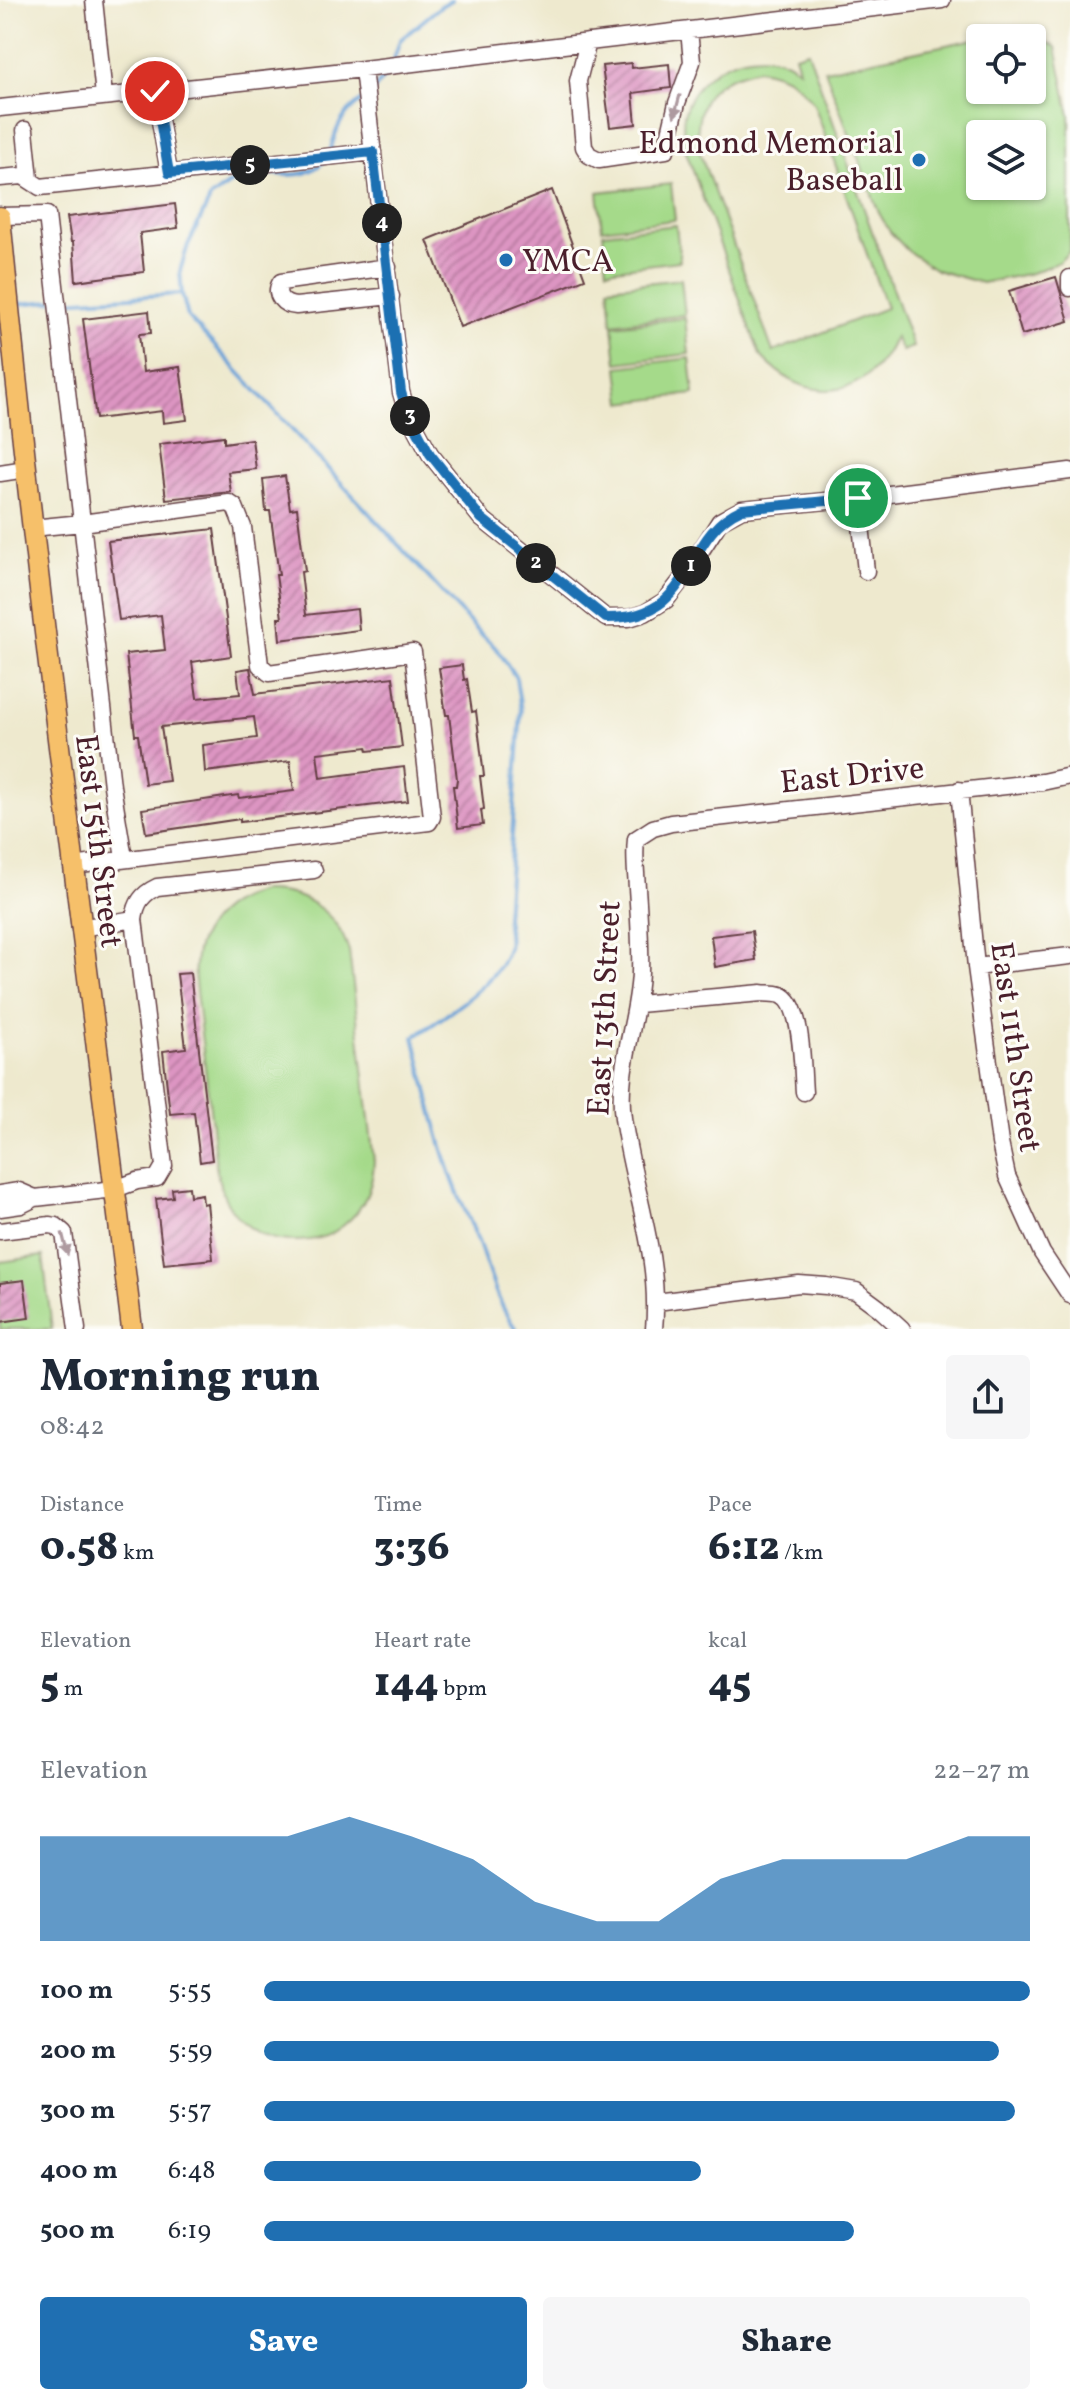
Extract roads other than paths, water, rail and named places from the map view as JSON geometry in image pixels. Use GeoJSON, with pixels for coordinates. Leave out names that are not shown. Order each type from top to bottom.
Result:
{"type":"FeatureCollection","features":[{"type":"Feature","properties":{"kind":"main road","name":"East 15th Street"},"geometry":{"type":"LineString","coordinates":[[0,216],[32,528],[72,866],[132,1329]]}},
{"type":"Feature","properties":{"kind":"street"},"geometry":{"type":"LineString","coordinates":[[94,0],[104,96]]}},
{"type":"Feature","properties":{"kind":"street"},"geometry":{"type":"LineString","coordinates":[[0,108],[689,30],[806,8],[942,0]]}},
{"type":"Feature","properties":{"kind":"street"},"geometry":{"type":"LineString","coordinates":[[588,42],[578,81],[584,147],[589,155],[599,160],[666,150],[677,103],[692,62],[689,30]]}},
{"type":"Feature","properties":{"kind":"street"},"geometry":{"type":"LineString","coordinates":[[363,69],[401,392],[406,409],[430,454],[481,518],[606,618],[629,618],[645,613],[666,600],[720,521],[742,509],[858,498],[1070,471]]}},
{"type":"Feature","properties":{"kind":"street"},"geometry":{"type":"LineString","coordinates":[[155,91],[169,173]]}},
{"type":"Feature","properties":{"kind":"street"},"geometry":{"type":"LineString","coordinates":[[25,130],[30,179]]}},
{"type":"Feature","properties":{"kind":"street"},"geometry":{"type":"LineString","coordinates":[[0,178],[23,176],[40,187],[373,152]]}},
{"type":"Feature","properties":{"kind":"street"},"geometry":{"type":"LineString","coordinates":[[0,216],[47,215],[112,786],[124,858]]}},
{"type":"Feature","properties":{"kind":"street"},"geometry":{"type":"LineString","coordinates":[[388,267],[281,282],[278,295],[288,305],[296,306],[391,296]]}},
{"type":"Feature","properties":{"kind":"street"},"geometry":{"type":"LineString","coordinates":[[1070,278],[1070,288]]}},
{"type":"Feature","properties":{"kind":"street"},"geometry":{"type":"LineString","coordinates":[[0,473],[26,469]]}},
{"type":"Feature","properties":{"kind":"street"},"geometry":{"type":"LineString","coordinates":[[858,498],[866,571]]}},
{"type":"Feature","properties":{"kind":"street"},"geometry":{"type":"LineString","coordinates":[[32,528],[229,503],[235,507],[243,527],[260,665],[269,673],[413,652],[432,817],[429,822],[72,866]]}},
{"type":"Feature","properties":{"kind":"street","name":"East Drive"},"geometry":{"type":"LineString","coordinates":[[643,834],[671,823],[1042,782],[1070,776]]}},
{"type":"Feature","properties":{"kind":"street","name":"East 11th Street"},"geometry":{"type":"LineString","coordinates":[[959,790],[976,967],[1007,1176],[1042,1253],[1070,1295]]}},
{"type":"Feature","properties":{"kind":"street","name":"East 13th Street"},"geometry":{"type":"LineString","coordinates":[[643,834],[636,839],[633,856],[640,932],[638,1004],[621,1087],[623,1116],[644,1210],[656,1302],[654,1329]]}},
{"type":"Feature","properties":{"kind":"street"},"geometry":{"type":"LineString","coordinates":[[0,1208],[21,1205],[35,1198],[115,1189],[157,1178],[164,1166],[134,919],[135,907],[142,897],[157,887],[314,870]]}},
{"type":"Feature","properties":{"kind":"street"},"geometry":{"type":"LineString","coordinates":[[80,928],[134,919]]}},
{"type":"Feature","properties":{"kind":"street"},"geometry":{"type":"LineString","coordinates":[[976,967],[1070,956]]}},
{"type":"Feature","properties":{"kind":"street"},"geometry":{"type":"LineString","coordinates":[[638,1004],[780,994],[790,1001],[796,1015],[804,1092]]}},
{"type":"Feature","properties":{"kind":"street"},"geometry":{"type":"LineString","coordinates":[[0,1194],[19,1191],[35,1198]]}},
{"type":"Feature","properties":{"kind":"street"},"geometry":{"type":"LineString","coordinates":[[0,1231],[50,1225],[64,1233],[77,1329]]}},
{"type":"Feature","properties":{"kind":"street"},"geometry":{"type":"LineString","coordinates":[[656,1302],[799,1284],[826,1286],[856,1291],[902,1329]]}},
{"type":"Feature","properties":{"kind":"waterway"},"geometry":{"type":"LineString","coordinates":[[394,59],[400,40],[452,0]]}},
{"type":"Feature","properties":{"kind":"waterway"},"geometry":{"type":"LineString","coordinates":[[372,92],[389,71]]}},
{"type":"Feature","properties":{"kind":"waterway"},"geometry":{"type":"LineString","coordinates":[[330,152],[340,123],[362,100]]}},
{"type":"Feature","properties":{"kind":"waterway"},"geometry":{"type":"LineString","coordinates":[[252,172],[299,174],[323,162]]}},
{"type":"Feature","properties":{"kind":"waterway"},"geometry":{"type":"LineString","coordinates":[[244,174],[211,197],[188,245],[180,271],[188,317],[498,650],[516,678],[521,711],[506,917],[508,948],[482,987],[414,1037],[451,1175],[499,1299],[516,1329]]}},
{"type":"Feature","properties":{"kind":"waterway"},"geometry":{"type":"LineString","coordinates":[[60,301],[182,294]]}},
{"type":"Feature","properties":{"kind":"waterway"},"geometry":{"type":"LineString","coordinates":[[17,304],[52,301]]}},
{"type":"Feature","properties":{"kind":"place","name":"Edmond Memorial Baseball"},"geometry":{"type":"Point","coordinates":[919,160]}},
{"type":"Feature","properties":{"kind":"place","name":"YMCA"},"geometry":{"type":"Point","coordinates":[506,260]}}]}
